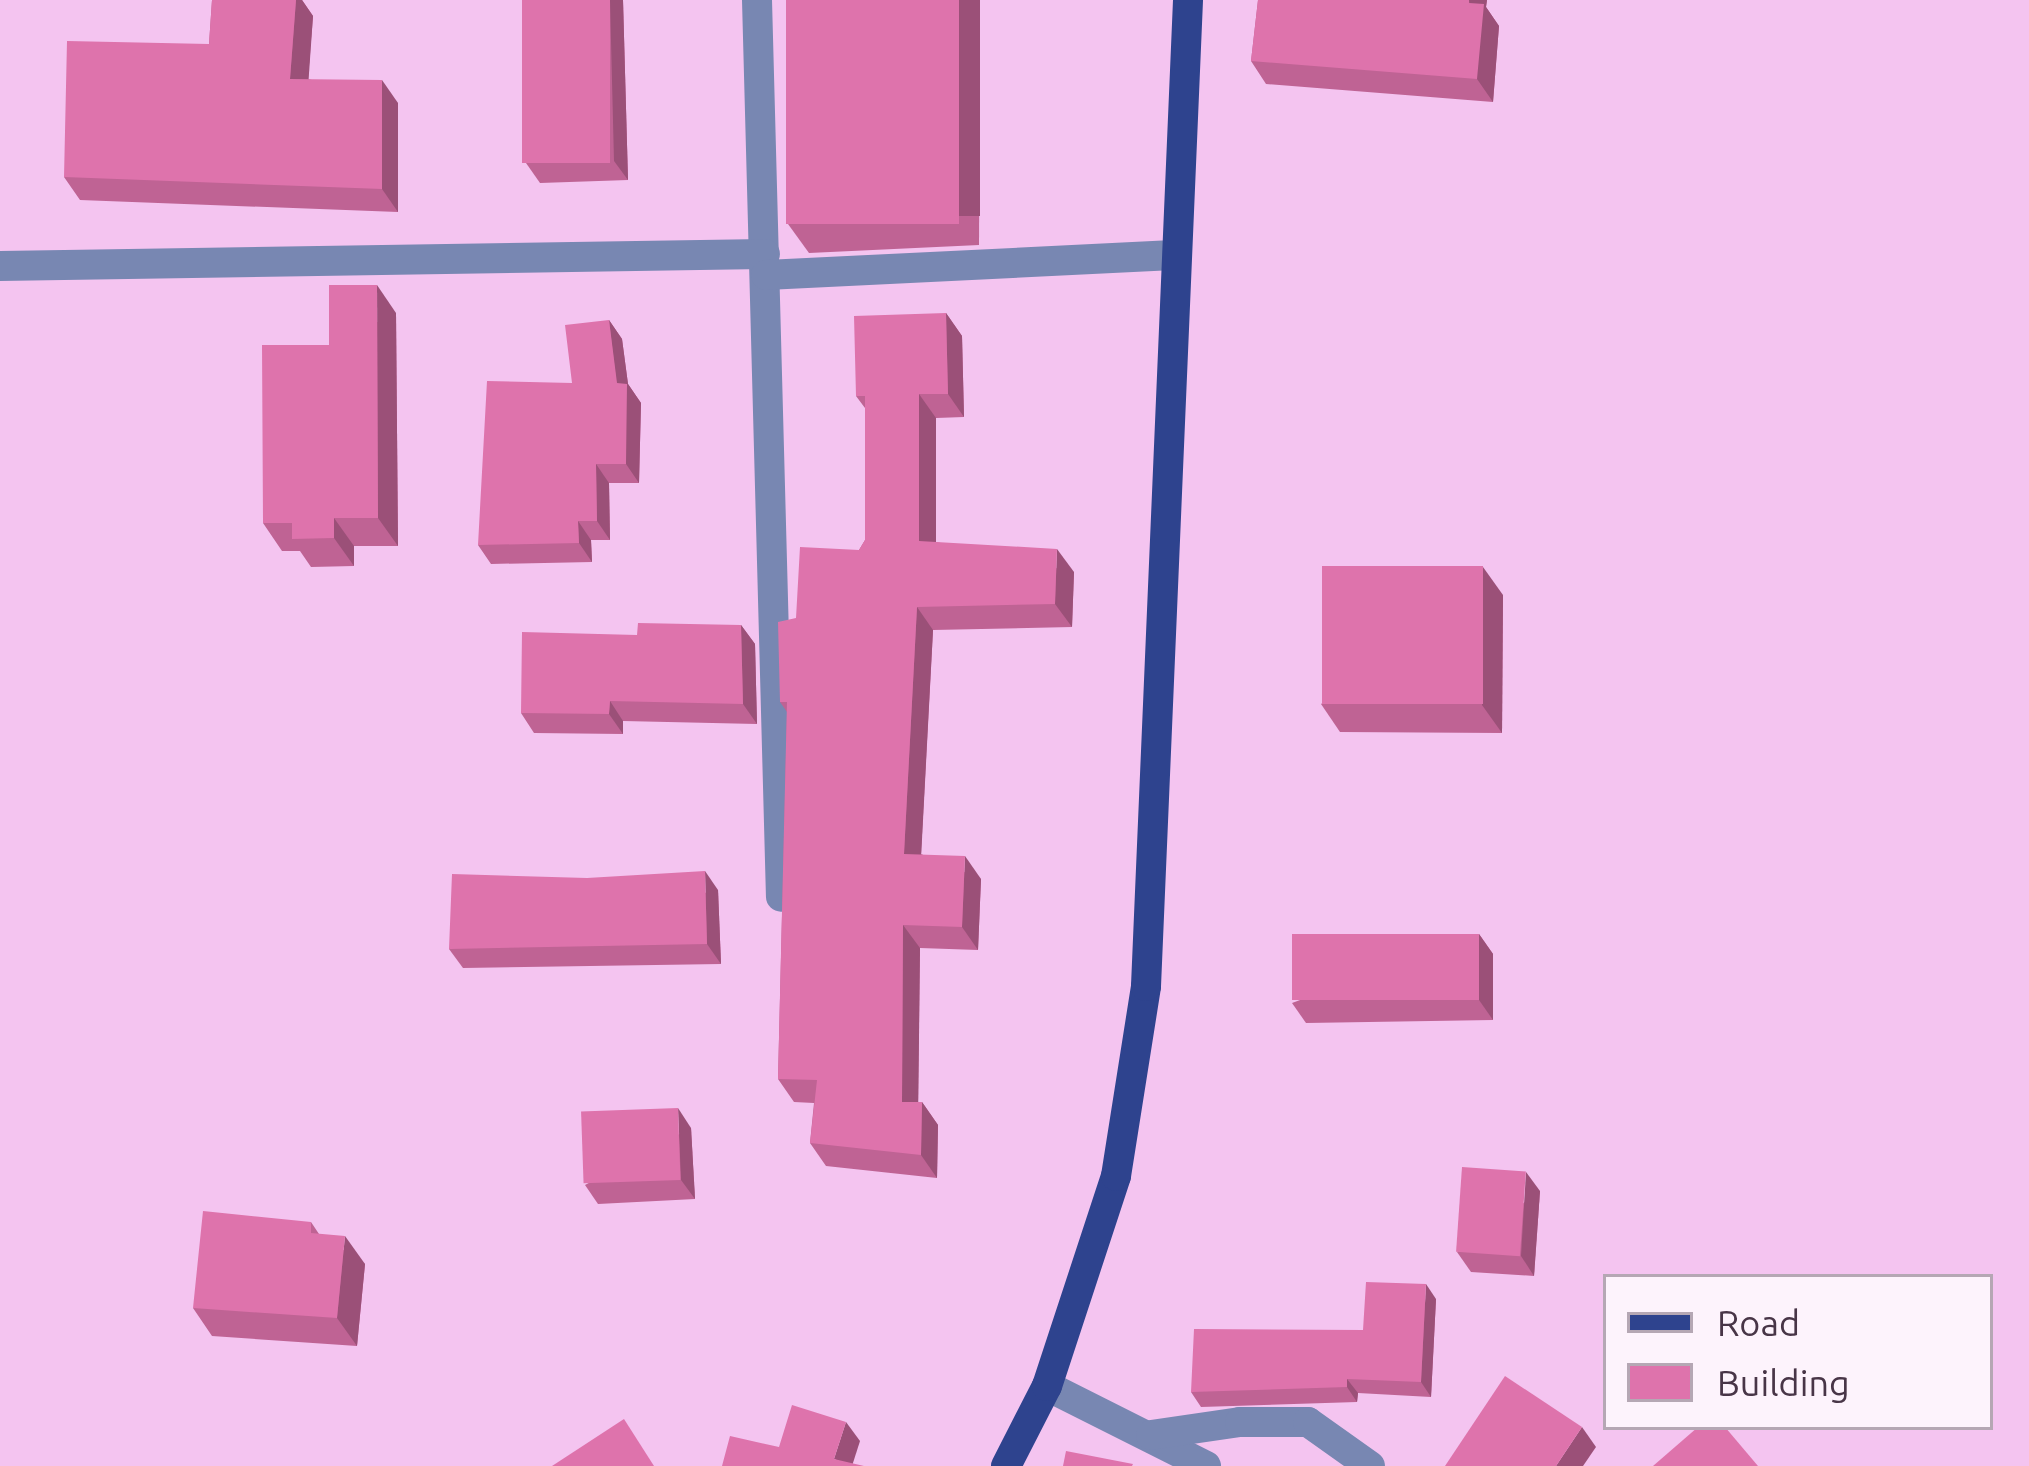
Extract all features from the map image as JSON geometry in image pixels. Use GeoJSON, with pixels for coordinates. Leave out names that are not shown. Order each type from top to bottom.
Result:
{"type":"FeatureCollection","features":[{"type":"Feature","properties":{"kind":"main road"},"geometry":{"type":"LineString","coordinates":[[1006,1466],[1047,1386],[1116,1176],[1146,986],[1188,0]]}},
{"type":"Feature","properties":{"kind":"street"},"geometry":{"type":"LineString","coordinates":[[757,0],[781,897]]}},
{"type":"Feature","properties":{"kind":"street"},"geometry":{"type":"LineString","coordinates":[[0,266],[765,264],[1174,255]]}},
{"type":"Feature","properties":{"kind":"street"},"geometry":{"type":"LineString","coordinates":[[1047,1386],[1206,1466]]}},
{"type":"Feature","properties":{"kind":"street"},"geometry":{"type":"LineString","coordinates":[[1150,1435],[1308,1422],[1370,1466]]}},
{"type":"Feature","properties":{"kind":"building"},"geometry":{"type":"Polygon","coordinates":[[[212,0],[296,0],[290,79],[382,80],[382,189],[64,177],[67,41],[209,44],[212,0]]]}},
{"type":"Feature","properties":{"kind":"building"},"geometry":{"type":"Polygon","coordinates":[[[522,0],[610,0],[610,163],[522,163],[522,0]]]}},
{"type":"Feature","properties":{"kind":"building"},"geometry":{"type":"Polygon","coordinates":[[[786,0],[959,0],[959,224],[786,224],[786,0]]]}},
{"type":"Feature","properties":{"kind":"building"},"geometry":{"type":"Polygon","coordinates":[[[1258,0],[1469,0],[1484,4],[1477,79],[1251,61],[1258,0]]]}},
{"type":"Feature","properties":{"kind":"building"},"geometry":{"type":"Polygon","coordinates":[[[329,285],[377,285],[378,518],[334,518],[334,538],[292,539],[292,523],[263,523],[262,345],[329,345],[329,285]]]}},
{"type":"Feature","properties":{"kind":"building"},"geometry":{"type":"Polygon","coordinates":[[[946,313],[948,394],[919,394],[919,541],[1057,549],[1055,604],[917,607],[904,854],[965,856],[962,927],[903,925],[902,1102],[922,1102],[921,1155],[810,1143],[817,1080],[778,1079],[787,702],[780,702],[778,622],[796,618],[800,547],[859,550],[865,540],[865,396],[856,396],[854,316],[946,313]]]}},
{"type":"Feature","properties":{"kind":"building"},"geometry":{"type":"Polygon","coordinates":[[[609,320],[617,383],[627,384],[626,464],[596,464],[597,521],[578,521],[579,543],[478,545],[487,381],[572,383],[565,325],[609,320]]]}},
{"type":"Feature","properties":{"kind":"building"},"geometry":{"type":"Polygon","coordinates":[[[1322,566],[1483,566],[1483,704],[1322,704],[1322,566]]]}},
{"type":"Feature","properties":{"kind":"building"},"geometry":{"type":"Polygon","coordinates":[[[638,623],[741,625],[743,704],[610,701],[609,714],[521,713],[522,632],[637,635],[638,623]]]}},
{"type":"Feature","properties":{"kind":"building"},"geometry":{"type":"Polygon","coordinates":[[[705,871],[707,944],[449,949],[452,874],[587,878],[705,871]]]}},
{"type":"Feature","properties":{"kind":"building"},"geometry":{"type":"Polygon","coordinates":[[[1292,934],[1479,934],[1479,1000],[1292,1000],[1292,934]]]}},
{"type":"Feature","properties":{"kind":"building"},"geometry":{"type":"Polygon","coordinates":[[[678,1108],[681,1180],[584,1183],[581,1111],[678,1108]]]}},
{"type":"Feature","properties":{"kind":"building"},"geometry":{"type":"Polygon","coordinates":[[[1462,1167],[1526,1171],[1520,1256],[1456,1252],[1462,1167]]]}},
{"type":"Feature","properties":{"kind":"building"},"geometry":{"type":"Polygon","coordinates":[[[203,1211],[311,1222],[311,1233],[345,1236],[337,1318],[193,1308],[203,1211]]]}},
{"type":"Feature","properties":{"kind":"building"},"geometry":{"type":"Polygon","coordinates":[[[1366,1282],[1426,1284],[1421,1382],[1347,1379],[1347,1387],[1191,1392],[1194,1329],[1363,1330],[1366,1282]]]}},
{"type":"Feature","properties":{"kind":"building"},"geometry":{"type":"Polygon","coordinates":[[[1505,1376],[1582,1427],[1556,1466],[1445,1466],[1505,1376]]]}},
{"type":"Feature","properties":{"kind":"building"},"geometry":{"type":"Polygon","coordinates":[[[792,1405],[846,1422],[834,1459],[864,1466],[722,1466],[730,1436],[779,1447],[792,1405]]]}},
{"type":"Feature","properties":{"kind":"building"},"geometry":{"type":"Polygon","coordinates":[[[624,1419],[654,1466],[552,1466],[624,1419]]]}},
{"type":"Feature","properties":{"kind":"building"},"geometry":{"type":"Polygon","coordinates":[[[1695,1430],[1728,1430],[1758,1466],[1653,1466],[1695,1430]]]}},
{"type":"Feature","properties":{"kind":"building"},"geometry":{"type":"Polygon","coordinates":[[[1066,1451],[1133,1464],[1063,1466],[1066,1451]]]}}]}
